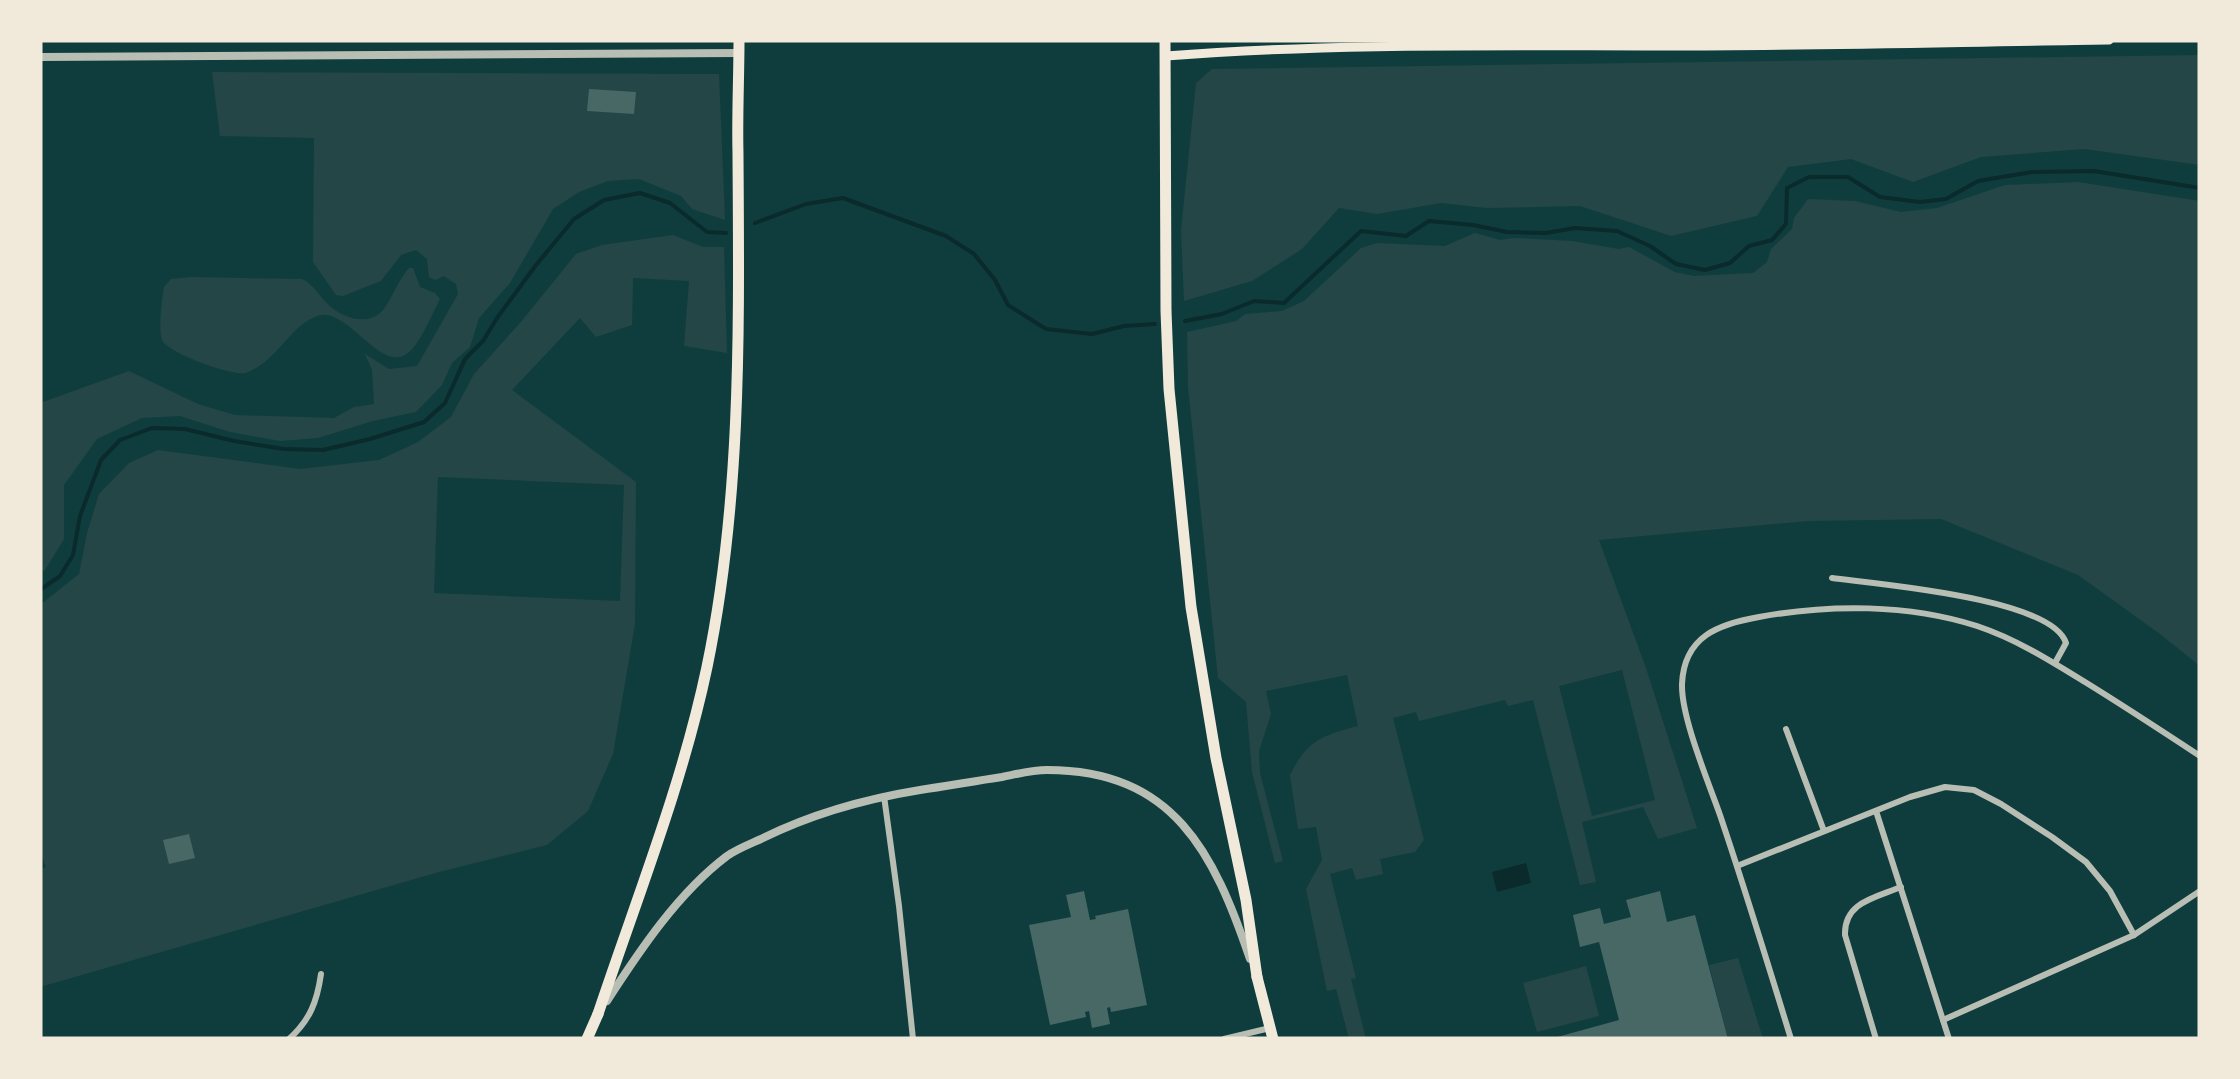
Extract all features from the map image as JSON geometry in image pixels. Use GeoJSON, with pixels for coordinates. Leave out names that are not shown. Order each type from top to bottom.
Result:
{"type":"FeatureCollection","features":[{"type":"Feature","properties":{"kind":"highway"},"geometry":{"type":"LineString","coordinates":[[1165,40],[1169,388],[1191,608],[1257,977],[1272,1034]]}},
{"type":"Feature","properties":{"kind":"highway"},"geometry":{"type":"LineString","coordinates":[[587,1039],[678,778],[707,666],[723,566],[731,500],[739,296],[739,47]]}},
{"type":"Feature","properties":{"kind":"main road"},"geometry":{"type":"LineString","coordinates":[[1166,56],[1225,51],[1582,43],[1868,45],[2110,40]]}},
{"type":"Feature","properties":{"kind":"street"},"geometry":{"type":"LineString","coordinates":[[40,56],[739,47]]}},
{"type":"Feature","properties":{"kind":"street"},"geometry":{"type":"LineString","coordinates":[[1832,578],[1978,599],[2029,614],[2065,636],[2066,642],[2055,663]]}},
{"type":"Feature","properties":{"kind":"street"},"geometry":{"type":"LineString","coordinates":[[1791,1039],[1689,725],[1682,686],[1685,664],[1695,644],[1712,630],[1733,621],[1819,609],[1944,617],[2012,640],[2055,663],[2200,756]]}},
{"type":"Feature","properties":{"kind":"street"},"geometry":{"type":"LineString","coordinates":[[1786,729],[1824,831]]}},
{"type":"Feature","properties":{"kind":"street"},"geometry":{"type":"LineString","coordinates":[[598,1014],[662,922],[729,854],[818,814],[884,796],[1045,770],[1121,780],[1156,801],[1192,834],[1234,910],[1257,977]]}},
{"type":"Feature","properties":{"kind":"street"},"geometry":{"type":"LineString","coordinates":[[1737,866],[1910,797],[1945,787],[1974,790],[2039,828],[2086,862],[2110,891],[2134,936]]}},
{"type":"Feature","properties":{"kind":"street"},"geometry":{"type":"LineString","coordinates":[[884,796],[913,1039]]}},
{"type":"Feature","properties":{"kind":"street"},"geometry":{"type":"LineString","coordinates":[[1876,810],[1949,1039]]}},
{"type":"Feature","properties":{"kind":"street"},"geometry":{"type":"LineString","coordinates":[[1876,1039],[1844,921],[1866,902],[1901,887]]}},
{"type":"Feature","properties":{"kind":"street"},"geometry":{"type":"LineString","coordinates":[[1943,1020],[2134,936],[2200,891]]}},
{"type":"Feature","properties":{"kind":"street"},"geometry":{"type":"LineString","coordinates":[[289,1039],[306,1022],[316,1003],[322,974]]}},
{"type":"Feature","properties":{"kind":"street"},"geometry":{"type":"LineString","coordinates":[[1224,1039],[1272,1034]]}},
{"type":"Feature","properties":{"kind":"shaded area"},"geometry":{"type":"Polygon","coordinates":[[[2200,55],[2200,165],[2084,149],[1981,157],[1913,182],[1851,159],[1788,167],[1757,216],[1671,236],[1580,206],[1487,208],[1441,203],[1377,214],[1339,208],[1302,249],[1252,281],[1184,301],[1181,230],[1196,83],[1212,69],[2200,55]]]}},
{"type":"Feature","properties":{"kind":"shaded area"},"geometry":{"type":"Polygon","coordinates":[[[212,72],[719,74],[725,220],[692,209],[681,196],[639,179],[608,181],[579,192],[553,209],[510,283],[479,318],[470,347],[452,363],[442,385],[416,412],[318,438],[280,441],[230,432],[180,416],[142,418],[97,439],[64,485],[64,539],[40,572],[40,403],[129,371],[198,404],[235,415],[334,418],[354,407],[374,404],[372,370],[365,354],[389,369],[417,366],[458,294],[456,284],[444,276],[435,280],[429,277],[427,259],[416,250],[401,255],[381,281],[343,296],[336,295],[313,262],[314,138],[220,136],[212,72]]]}},
{"type":"Feature","properties":{"kind":"shaded area"},"geometry":{"type":"Polygon","coordinates":[[[2078,182],[2200,201],[2200,666],[2078,575],[1941,519],[1808,521],[1599,540],[1646,668],[1697,828],[1658,839],[1643,807],[1582,822],[1596,882],[1580,885],[1533,700],[1508,706],[1505,700],[1419,721],[1416,712],[1393,718],[1424,840],[1415,852],[1380,859],[1383,874],[1356,880],[1352,868],[1330,874],[1356,978],[1351,979],[1366,1039],[1349,1039],[1336,989],[1327,991],[1306,889],[1322,860],[1316,827],[1298,829],[1290,775],[1310,746],[1358,726],[1347,675],[1266,691],[1271,714],[1259,751],[1260,773],[1283,861],[1275,863],[1252,772],[1246,702],[1218,678],[1188,387],[1187,332],[1236,321],[1245,314],[1282,311],[1304,301],[1361,248],[1377,243],[1445,246],[1475,233],[1500,240],[1629,247],[1675,272],[1694,276],[1753,273],[1767,262],[1771,249],[1792,229],[1794,218],[1808,199],[1855,201],[1901,212],[1937,208],[2005,185],[2078,182]],[[1622,670],[1559,686],[1592,816],[1655,800],[1622,670]]]}},
{"type":"Feature","properties":{"kind":"shaded area"},"geometry":{"type":"Polygon","coordinates":[[[673,235],[703,247],[724,247],[727,353],[684,346],[689,281],[633,278],[632,325],[596,337],[580,318],[512,390],[636,482],[635,624],[613,754],[588,811],[547,845],[439,872],[40,987],[40,870],[46,867],[40,851],[40,605],[79,574],[99,494],[129,463],[158,450],[300,469],[379,460],[418,442],[451,417],[474,374],[576,254],[602,245],[673,235]],[[438,477],[434,593],[620,601],[624,485],[438,477]]]}},
{"type":"Feature","properties":{"kind":"shaded area"},"geometry":{"type":"Polygon","coordinates":[[[409,268],[413,268],[420,287],[440,299],[418,342],[398,357],[376,349],[329,315],[308,320],[267,360],[246,373],[201,362],[162,340],[163,292],[171,279],[302,279],[337,311],[365,319],[383,310],[409,268]]]}},
{"type":"Feature","properties":{"kind":"shaded area"},"geometry":{"type":"Polygon","coordinates":[[[1526,863],[1531,883],[1497,892],[1492,872],[1526,863]]]}},
{"type":"Feature","properties":{"kind":"shaded area"},"geometry":{"type":"Polygon","coordinates":[[[1738,958],[1763,1039],[1728,1039],[1709,965],[1738,958]]]}},
{"type":"Feature","properties":{"kind":"shaded area"},"geometry":{"type":"Polygon","coordinates":[[[1586,966],[1599,1016],[1537,1032],[1523,983],[1586,966]]]}},
{"type":"Feature","properties":{"kind":"building"},"geometry":{"type":"Polygon","coordinates":[[[589,89],[636,92],[634,114],[587,111],[589,89]]]}},
{"type":"Feature","properties":{"kind":"building"},"geometry":{"type":"Polygon","coordinates":[[[189,834],[195,858],[169,864],[163,840],[189,834]]]}},
{"type":"Feature","properties":{"kind":"building"},"geometry":{"type":"Polygon","coordinates":[[[1084,891],[1090,920],[1128,909],[1147,1005],[1111,1012],[1107,1008],[1110,1024],[1092,1028],[1089,1011],[1085,1012],[1086,1017],[1050,1025],[1029,925],[1071,917],[1066,895],[1084,891]]]}},
{"type":"Feature","properties":{"kind":"building"},"geometry":{"type":"Polygon","coordinates":[[[1660,891],[1667,922],[1695,915],[1728,1039],[1550,1039],[1619,1020],[1599,942],[1580,947],[1573,915],[1600,908],[1604,924],[1631,917],[1626,900],[1660,891]]]}},
{"type":"Feature","properties":{"kind":"waterway"},"geometry":{"type":"LineString","coordinates":[[1185,321],[1222,314],[1254,301],[1284,303],[1361,231],[1406,236],[1429,221],[1507,232],[1546,233],[1575,228],[1617,231],[1650,246],[1676,264],[1705,270],[1730,263],[1749,246],[1772,240],[1786,224],[1787,188],[1809,177],[1848,177],[1880,197],[1920,202],[1946,199],[1978,181],[2032,172],[2094,171],[2200,188]]}},
{"type":"Feature","properties":{"kind":"waterway"},"geometry":{"type":"LineString","coordinates":[[40,590],[60,576],[73,555],[80,516],[101,460],[120,440],[152,428],[185,429],[284,449],[323,450],[424,422],[445,403],[465,359],[483,341],[536,265],[574,219],[604,200],[640,193],[670,203],[707,232],[726,233]]}},
{"type":"Feature","properties":{"kind":"waterway"},"geometry":{"type":"LineString","coordinates":[[755,223],[806,204],[843,198],[946,236],[974,254],[995,280],[1008,305],[1046,329],[1092,334],[1155,324]]}}]}
